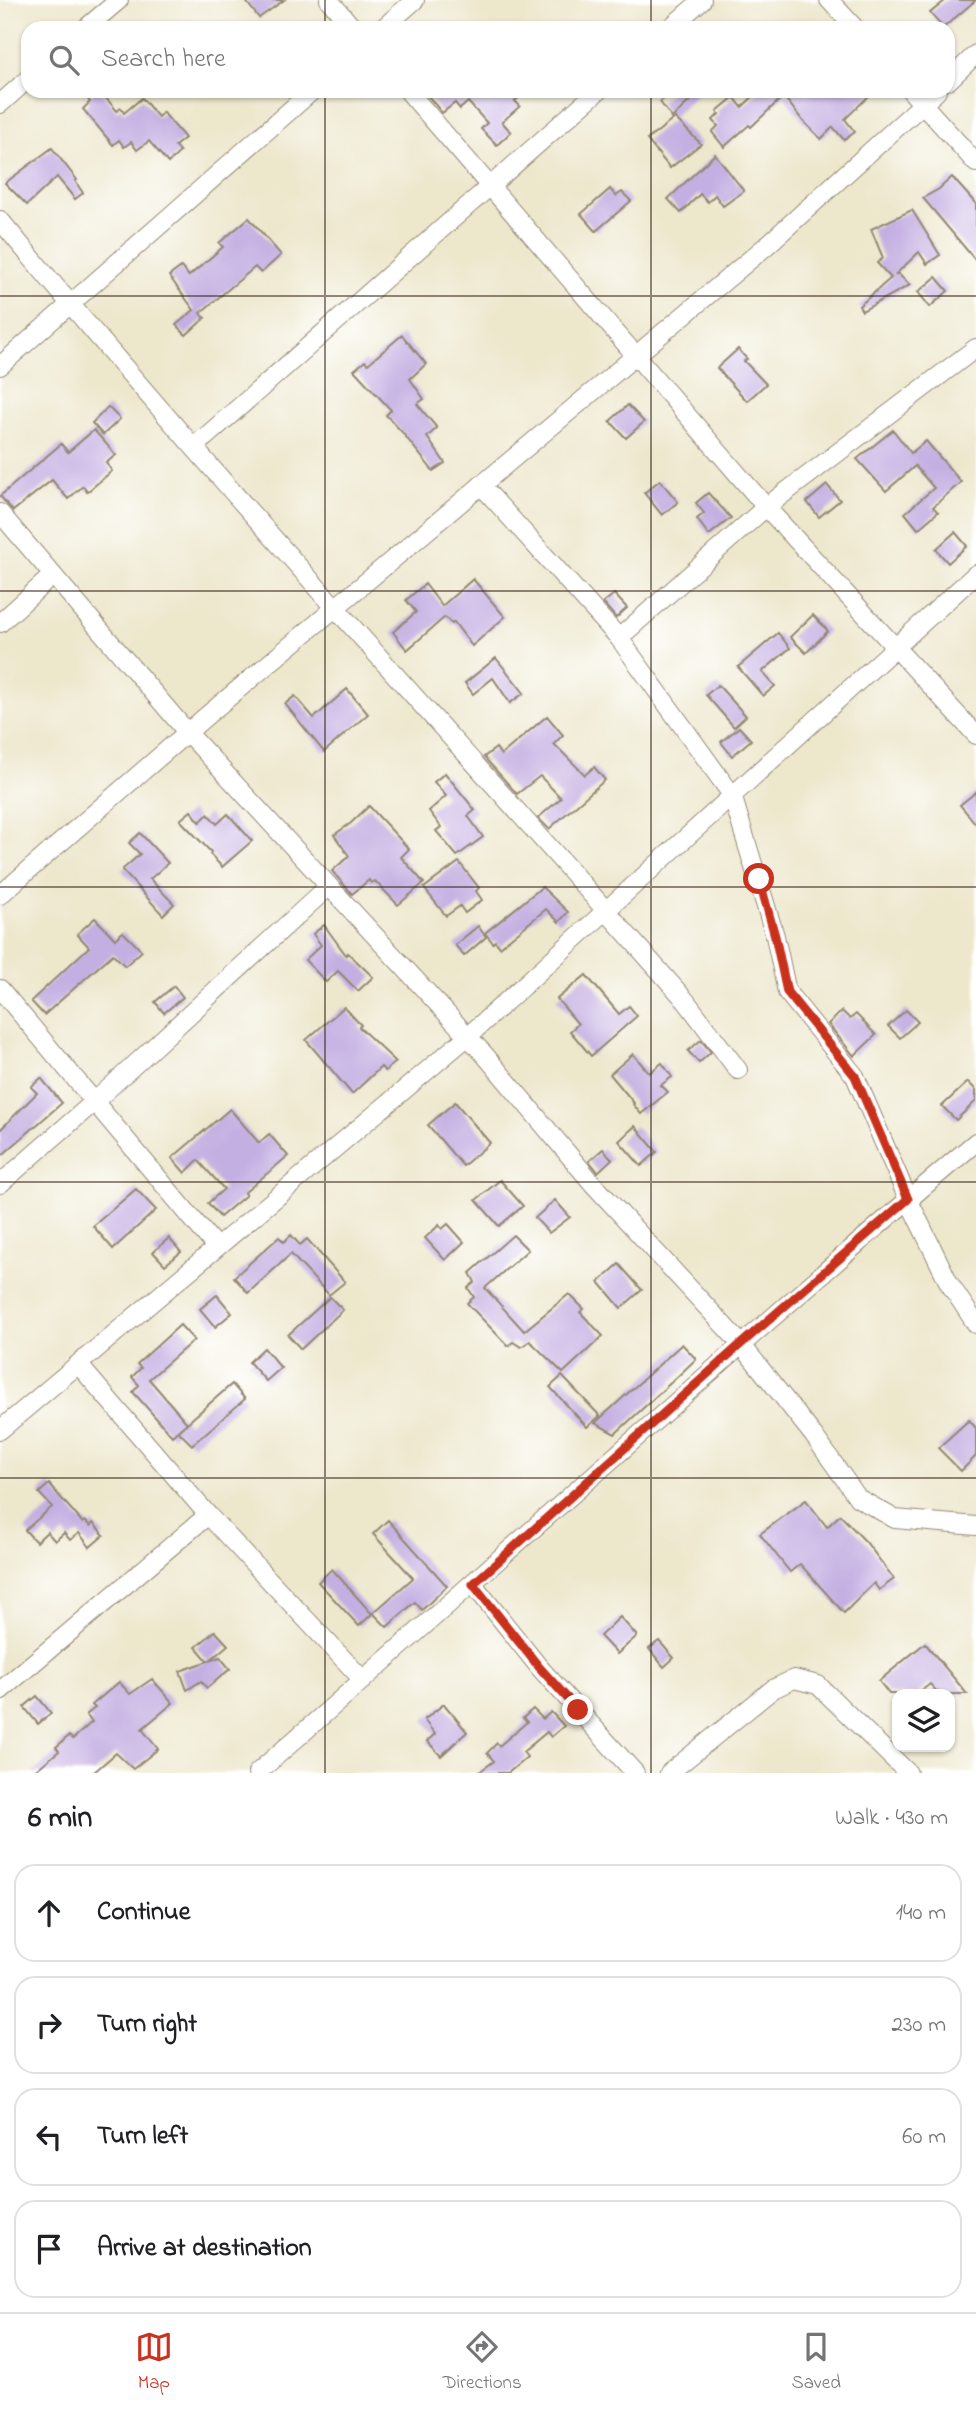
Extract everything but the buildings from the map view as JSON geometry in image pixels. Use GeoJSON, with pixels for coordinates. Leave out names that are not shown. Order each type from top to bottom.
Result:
{"type":"FeatureCollection","features":[{"type":"Feature","properties":{"kind":"street"},"geometry":{"type":"LineString","coordinates":[[94,21],[119,0]]}},
{"type":"Feature","properties":{"kind":"street"},"geometry":{"type":"LineString","coordinates":[[329,0],[347,21]]}},
{"type":"Feature","properties":{"kind":"street"},"geometry":{"type":"LineString","coordinates":[[391,21],[415,0]]}},
{"type":"Feature","properties":{"kind":"street"},"geometry":{"type":"LineString","coordinates":[[678,21],[702,0]]}},
{"type":"Feature","properties":{"kind":"street"},"geometry":{"type":"LineString","coordinates":[[829,0],[848,21]]}},
{"type":"Feature","properties":{"kind":"street"},"geometry":{"type":"LineString","coordinates":[[955,74],[976,54]]}},
{"type":"Feature","properties":{"kind":"street"},"geometry":{"type":"LineString","coordinates":[[0,103],[21,85]]}},
{"type":"Feature","properties":{"kind":"street"},"geometry":{"type":"LineString","coordinates":[[0,366],[304,98]]}},
{"type":"Feature","properties":{"kind":"street"},"geometry":{"type":"LineString","coordinates":[[414,98],[766,507],[976,735]]}},
{"type":"Feature","properties":{"kind":"street"},"geometry":{"type":"LineString","coordinates":[[194,447],[590,98]]}},
{"type":"Feature","properties":{"kind":"street"},"geometry":{"type":"LineString","coordinates":[[0,895],[187,732],[765,247],[916,98]]}},
{"type":"Feature","properties":{"kind":"street"},"geometry":{"type":"LineString","coordinates":[[918,98],[976,163]]}},
{"type":"Feature","properties":{"kind":"street"},"geometry":{"type":"LineString","coordinates":[[0,220],[334,608],[686,1002],[738,1070]]}},
{"type":"Feature","properties":{"kind":"street"},"geometry":{"type":"LineString","coordinates":[[620,638],[766,507],[976,348]]}},
{"type":"Feature","properties":{"kind":"street"},"geometry":{"type":"LineString","coordinates":[[481,485],[620,638],[732,795],[772,925],[787,992],[855,1076],[908,1199],[949,1283],[976,1324]]}},
{"type":"Feature","properties":{"kind":"street"},"geometry":{"type":"LineString","coordinates":[[0,513],[187,732],[484,1054],[594,1185],[741,1344],[814,1436],[858,1498],[895,1519],[976,1526]]}},
{"type":"Feature","properties":{"kind":"street"},"geometry":{"type":"LineString","coordinates":[[0,1430],[467,1037],[976,574]]}},
{"type":"Feature","properties":{"kind":"street"},"geometry":{"type":"LineString","coordinates":[[0,623],[53,575]]}},
{"type":"Feature","properties":{"kind":"street"},"geometry":{"type":"LineString","coordinates":[[0,1184],[94,1102],[328,887]]}},
{"type":"Feature","properties":{"kind":"street"},"geometry":{"type":"LineString","coordinates":[[0,989],[216,1247]]}},
{"type":"Feature","properties":{"kind":"street"},"geometry":{"type":"LineString","coordinates":[[257,1773],[741,1344],[976,1142]]}},
{"type":"Feature","properties":{"kind":"street"},"geometry":{"type":"LineString","coordinates":[[78,1364],[208,1516],[363,1680]]}},
{"type":"Feature","properties":{"kind":"street"},"geometry":{"type":"LineString","coordinates":[[0,1691],[208,1516]]}},
{"type":"Feature","properties":{"kind":"street"},"geometry":{"type":"LineString","coordinates":[[473,1584],[539,1667],[635,1773]]}},
{"type":"Feature","properties":{"kind":"street"},"geometry":{"type":"LineString","coordinates":[[670,1773],[773,1689],[794,1679],[818,1685],[908,1773]]}},
{"type":"Feature","properties":{"kind":"route"},"geometry":{"type":"LineString","coordinates":[[578,1710],[539,1667],[473,1584],[741,1344],[908,1199],[855,1076],[787,992],[759,879]]}}]}
